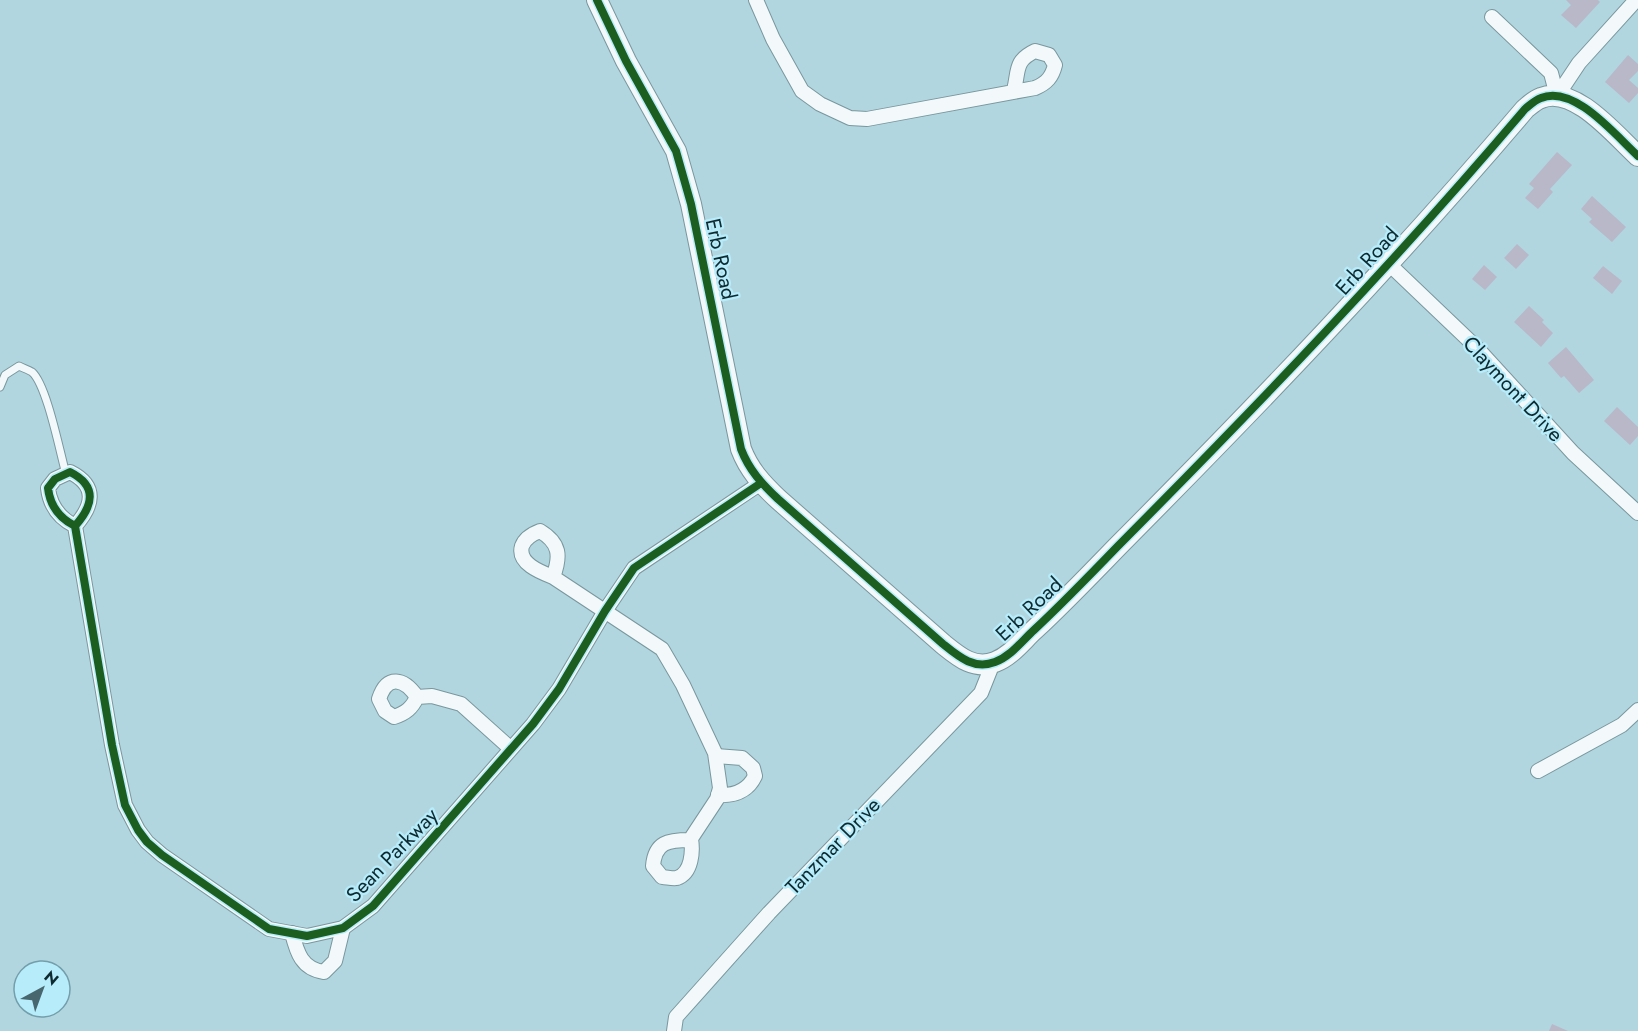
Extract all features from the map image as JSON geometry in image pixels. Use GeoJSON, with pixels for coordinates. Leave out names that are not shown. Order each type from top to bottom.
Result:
{"type":"FeatureCollection","features":[{"type":"Feature","properties":{"kind":"street","name":"Erb Road"},"geometry":{"type":"LineString","coordinates":[[597,0],[626,61],[676,152],[691,204],[741,449],[746,463],[761,483],[956,655],[966,662],[976,664],[993,663],[1012,651],[1057,608],[1293,368],[1389,264],[1525,109],[1540,98],[1557,96]]}},
{"type":"Feature","properties":{"kind":"street"},"geometry":{"type":"LineString","coordinates":[[756,0],[773,39],[802,91],[820,104],[850,118],[867,118],[1014,90]]}},
{"type":"Feature","properties":{"kind":"street"},"geometry":{"type":"LineString","coordinates":[[1557,96],[1579,63],[1636,0]]}},
{"type":"Feature","properties":{"kind":"street"},"geometry":{"type":"LineString","coordinates":[[1492,17],[1551,73],[1557,96]]}},
{"type":"Feature","properties":{"kind":"street"},"geometry":{"type":"LineString","coordinates":[[1557,96],[1576,102],[1638,156]]}},
{"type":"Feature","properties":{"kind":"street","name":"Claymont Drive"},"geometry":{"type":"LineString","coordinates":[[1389,264],[1476,347],[1573,453],[1638,513]]}},
{"type":"Feature","properties":{"kind":"street"},"geometry":{"type":"LineString","coordinates":[[70,472],[80,477],[90,493],[91,500],[75,526],[64,520],[50,502],[48,488],[55,478],[70,472]]}},
{"type":"Feature","properties":{"kind":"street","name":"Sean Parkway"},"geometry":{"type":"LineString","coordinates":[[75,526],[112,745],[125,805],[134,822],[147,842],[162,855],[269,929],[307,936],[343,928],[373,906],[452,819],[510,748],[533,724],[559,689],[605,611],[634,568],[761,483]]}},
{"type":"Feature","properties":{"kind":"street"},"geometry":{"type":"LineString","coordinates":[[553,577],[662,649],[683,685],[716,756],[720,788],[691,839]]}},
{"type":"Feature","properties":{"kind":"street","name":"Tanzmar Drive"},"geometry":{"type":"LineString","coordinates":[[674,1031],[676,1017],[769,913],[981,693],[993,663]]}},
{"type":"Feature","properties":{"kind":"street"},"geometry":{"type":"LineString","coordinates":[[417,697],[432,696],[461,704],[510,748]]}},
{"type":"Feature","properties":{"kind":"street"},"geometry":{"type":"LineString","coordinates":[[1538,771],[1622,724],[1638,710]]}},
{"type":"Feature","properties":{"kind":"street"},"geometry":{"type":"LineString","coordinates":[[716,756],[742,758],[753,768],[755,776],[751,785],[741,791],[731,796],[718,795]]}},
{"type":"Feature","properties":{"kind":"street","name":"Sean Parkway"},"geometry":{"type":"LineString","coordinates":[[292,933],[303,961],[313,970],[324,972],[335,961],[343,928]]}},
{"type":"Feature","properties":{"kind":"lane"},"geometry":{"type":"LineString","coordinates":[[0,387],[4,375],[19,366],[33,373],[41,387],[51,415],[66,474]]}},
{"type":"Feature","properties":{"kind":"building"},"geometry":{"type":"Polygon","coordinates":[[[1566,0],[1598,0],[1600,2],[1576,28],[1561,15],[1571,5],[1566,0]]]}},
{"type":"Feature","properties":{"kind":"building"},"geometry":{"type":"Polygon","coordinates":[[[1628,55],[1638,64],[1638,71],[1629,80],[1638,88],[1638,93],[1629,103],[1605,82],[1628,55]]]}},
{"type":"Feature","properties":{"kind":"building"},"geometry":{"type":"Polygon","coordinates":[[[1557,152],[1572,165],[1550,189],[1553,192],[1538,209],[1525,198],[1534,188],[1529,184],[1557,152]]]}},
{"type":"Feature","properties":{"kind":"building"},"geometry":{"type":"Polygon","coordinates":[[[1592,196],[1626,227],[1612,242],[1589,222],[1592,219],[1581,209],[1592,196]]]}},
{"type":"Feature","properties":{"kind":"building"},"geometry":{"type":"Polygon","coordinates":[[[1517,244],[1529,255],[1516,269],[1504,258],[1517,244]]]}},
{"type":"Feature","properties":{"kind":"building"},"geometry":{"type":"Polygon","coordinates":[[[1484,265],[1497,277],[1485,290],[1472,279],[1484,265]]]}},
{"type":"Feature","properties":{"kind":"building"},"geometry":{"type":"Polygon","coordinates":[[[1603,266],[1622,281],[1612,294],[1593,278],[1603,266]]]}},
{"type":"Feature","properties":{"kind":"building"},"geometry":{"type":"Polygon","coordinates":[[[1529,306],[1544,320],[1542,322],[1553,333],[1541,347],[1514,322],[1529,306]]]}},
{"type":"Feature","properties":{"kind":"building"},"geometry":{"type":"Polygon","coordinates":[[[1566,347],[1594,380],[1579,393],[1548,363],[1566,347]]]}},
{"type":"Feature","properties":{"kind":"building"},"geometry":{"type":"Polygon","coordinates":[[[1617,407],[1638,427],[1638,436],[1630,445],[1604,421],[1617,407]]]}},
{"type":"Feature","properties":{"kind":"building"},"geometry":{"type":"Polygon","coordinates":[[[1552,1024],[1568,1031],[1549,1031],[1552,1024]]]}},
{"type":"Feature","properties":{"kind":"cycle path"},"geometry":{"type":"LineString","coordinates":[[597,0],[626,61],[676,151],[691,204],[741,449],[748,464],[761,482],[778,499],[943,644],[961,658],[980,664],[995,662],[1011,652],[1087,578],[1326,332],[1427,222],[1525,109],[1541,98],[1554,96],[1567,98],[1594,114],[1638,156]]}},
{"type":"Feature","properties":{"kind":"cycle path"},"geometry":{"type":"LineString","coordinates":[[75,526],[56,511],[48,488],[55,479],[70,472],[79,478],[89,490],[89,504],[75,526],[112,745],[125,805],[138,830],[147,842],[162,855],[269,929],[307,936],[343,928],[373,906],[533,724],[559,689],[605,611],[634,568],[761,483]]}}]}
